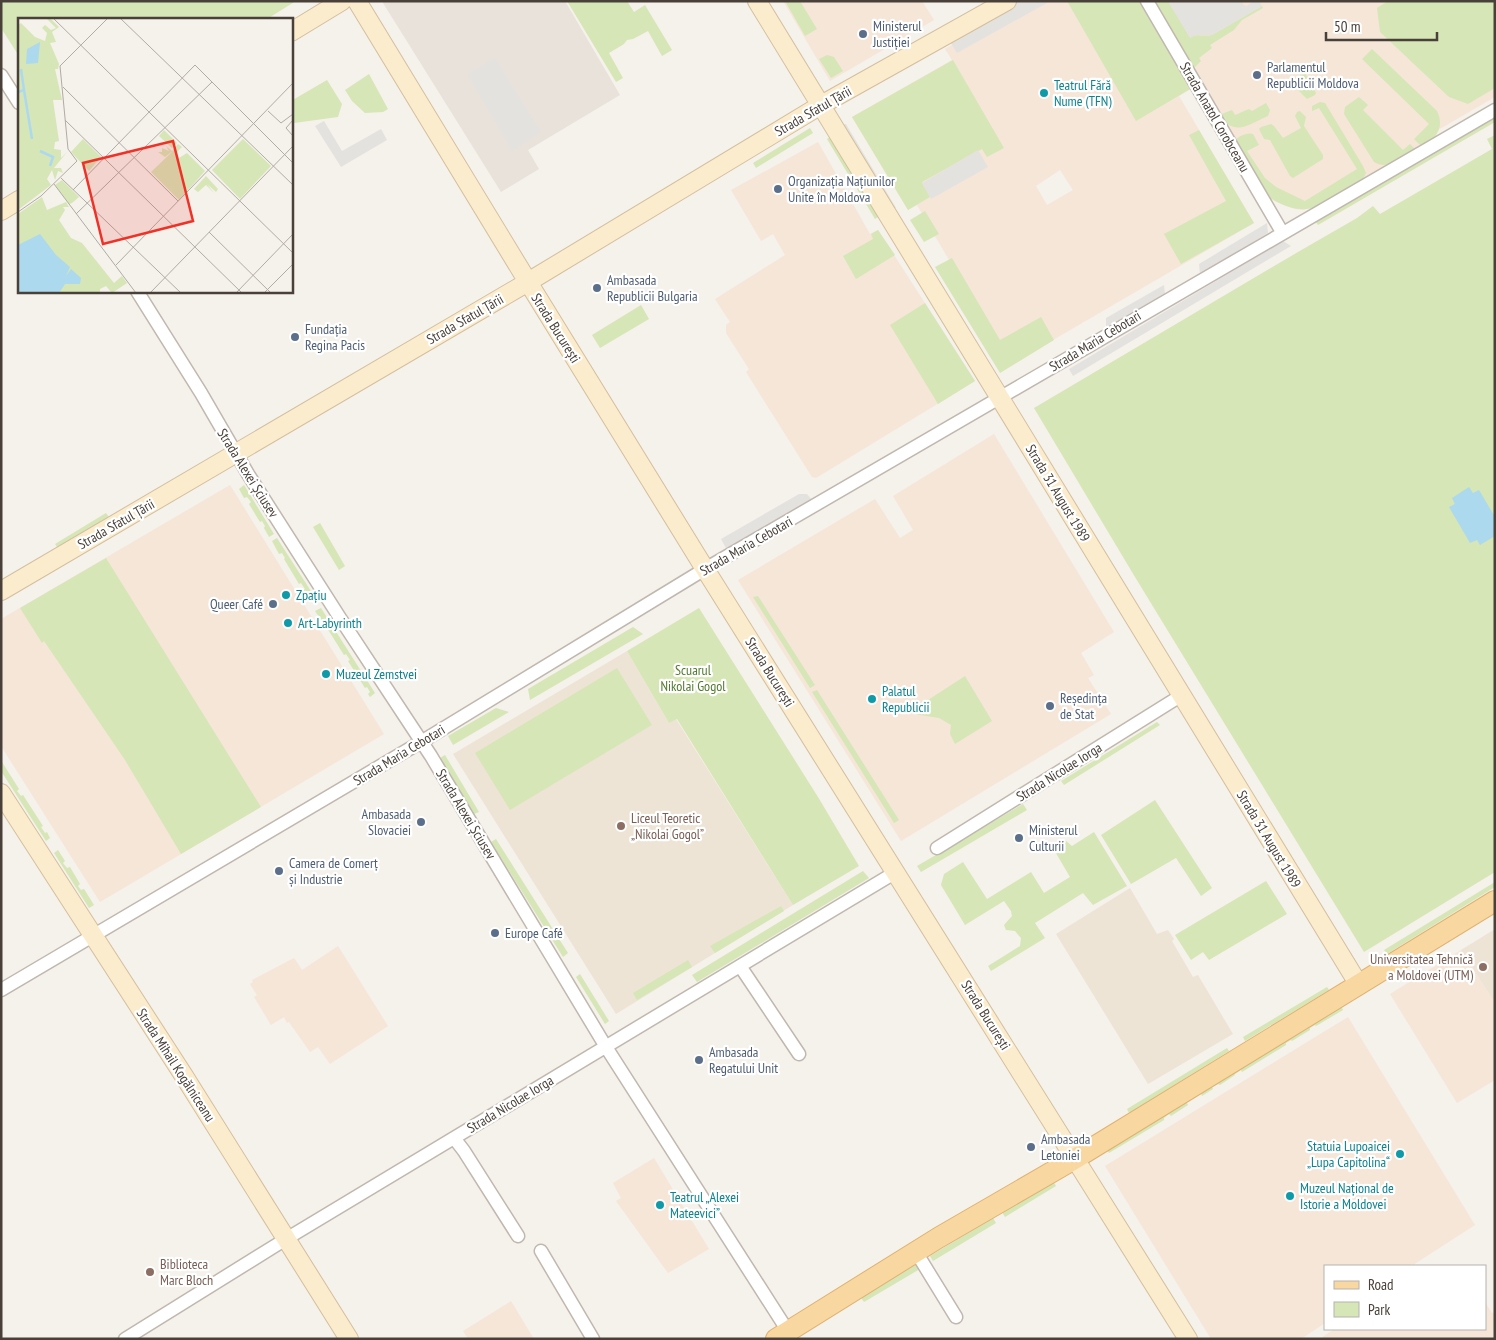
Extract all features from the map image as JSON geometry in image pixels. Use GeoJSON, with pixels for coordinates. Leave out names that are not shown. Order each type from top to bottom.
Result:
{"type":"FeatureCollection","features":[{"type":"Feature","properties":{"kind":"main road"},"geometry":{"type":"LineString","coordinates":[[292,31],[342,1]]}},
{"type":"Feature","properties":{"kind":"main road","name":"Strada București"},"geometry":{"type":"LineString","coordinates":[[357,1],[706,569],[1188,1339]]}},
{"type":"Feature","properties":{"kind":"main road","name":"Strada 31 August 1989"},"geometry":{"type":"LineString","coordinates":[[757,1],[1359,985]]}},
{"type":"Feature","properties":{"kind":"main road","name":"Strada Sfatul Țării"},"geometry":{"type":"LineString","coordinates":[[1,591],[528,282],[821,105],[1007,1]]}},
{"type":"Feature","properties":{"kind":"main road"},"geometry":{"type":"LineString","coordinates":[[1,211],[18,201]]}},
{"type":"Feature","properties":{"kind":"main road","name":"Strada Mihail Kogălniceanu"},"geometry":{"type":"LineString","coordinates":[[1,793],[184,1076],[348,1339]]}},
{"type":"Feature","properties":{"kind":"main road"},"geometry":{"type":"LineString","coordinates":[[785,1336],[916,1252],[1076,1158],[1495,901]]}},
{"type":"Feature","properties":{"kind":"street","name":"Strada Anatol Corobceanu"},"geometry":{"type":"LineString","coordinates":[[1147,1],[1282,232]]}},
{"type":"Feature","properties":{"kind":"street"},"geometry":{"type":"LineString","coordinates":[[1,75],[18,101]]}},
{"type":"Feature","properties":{"kind":"street","name":"Strada Maria Cebotari"},"geometry":{"type":"LineString","coordinates":[[1,990],[421,742],[706,569],[1282,232],[1313,216],[1495,110]]}},
{"type":"Feature","properties":{"kind":"street","name":"Strada Alexei Șciusev"},"geometry":{"type":"LineString","coordinates":[[138,292],[201,393],[235,454],[421,742],[606,1047],[785,1336]]}},
{"type":"Feature","properties":{"kind":"street","name":"Strada Nicolae Iorga"},"geometry":{"type":"LineString","coordinates":[[937,848],[1182,695]]}},
{"type":"Feature","properties":{"kind":"street","name":"Strada Nicolae Iorga"},"geometry":{"type":"LineString","coordinates":[[125,1339],[286,1239],[896,872]]}},
{"type":"Feature","properties":{"kind":"street"},"geometry":{"type":"LineString","coordinates":[[740,966],[799,1054]]}},
{"type":"Feature","properties":{"kind":"street"},"geometry":{"type":"LineString","coordinates":[[454,1138],[518,1236]]}},
{"type":"Feature","properties":{"kind":"street"},"geometry":{"type":"LineString","coordinates":[[541,1250],[593,1339]]}},
{"type":"Feature","properties":{"kind":"street"},"geometry":{"type":"LineString","coordinates":[[916,1252],[956,1318]]}},
{"type":"Feature","properties":{"kind":"shaded area"},"geometry":{"type":"Polygon","coordinates":[[[385,1],[565,1],[620,95],[528,150],[539,169],[501,192],[383,3],[385,1]]]}},
{"type":"Feature","properties":{"kind":"shaded area","name":"Ministerul Justiției"},"geometry":{"type":"Polygon","coordinates":[[[783,1],[922,1],[934,20],[830,81],[783,1]]]}},
{"type":"Feature","properties":{"kind":"shaded area"},"geometry":{"type":"Polygon","coordinates":[[[1019,1],[1045,1],[1047,3],[957,53],[949,40],[1019,1]]]}},
{"type":"Feature","properties":{"kind":"shaded area"},"geometry":{"type":"Polygon","coordinates":[[[1027,1],[1142,1],[1192,88],[1179,96],[1254,223],[1010,365],[917,205],[908,210],[852,117],[952,60],[945,49],[1027,1]],[[1060,170],[1036,186],[1047,205],[1073,190],[1060,170]]]}},
{"type":"Feature","properties":{"kind":"shaded area"},"geometry":{"type":"Polygon","coordinates":[[[1153,1],[1495,1],[1495,97],[1438,130],[1435,139],[1360,183],[1304,210],[1295,209],[1277,202],[1267,194],[1153,1]]]}},
{"type":"Feature","properties":{"kind":"shaded area"},"geometry":{"type":"Polygon","coordinates":[[[1168,1],[1241,1],[1247,6],[1253,1],[1259,1],[1262,6],[1212,35],[1196,35],[1190,38],[1168,1]]]}},
{"type":"Feature","properties":{"kind":"shaded area"},"geometry":{"type":"Polygon","coordinates":[[[495,58],[541,132],[512,151],[467,74],[495,58]]]}},
{"type":"Feature","properties":{"kind":"shaded area"},"geometry":{"type":"Polygon","coordinates":[[[324,121],[342,151],[381,129],[387,140],[341,167],[315,126],[324,121]]]}},
{"type":"Feature","properties":{"kind":"shaded area"},"geometry":{"type":"Polygon","coordinates":[[[846,124],[896,208],[888,207],[838,125],[846,124]]]}},
{"type":"Feature","properties":{"kind":"shaded area"},"geometry":{"type":"Polygon","coordinates":[[[818,142],[870,234],[878,230],[975,381],[816,478],[812,477],[746,372],[749,369],[726,333],[726,325],[730,322],[715,299],[785,255],[773,234],[761,241],[731,190],[818,142]]]}},
{"type":"Feature","properties":{"kind":"shaded area"},"geometry":{"type":"Polygon","coordinates":[[[978,150],[988,167],[931,199],[922,183],[978,150]]]}},
{"type":"Feature","properties":{"kind":"shaded area"},"geometry":{"type":"Polygon","coordinates":[[[1267,223],[1268,233],[1200,275],[1199,264],[1267,223]]]}},
{"type":"Feature","properties":{"kind":"shaded area"},"geometry":{"type":"Polygon","coordinates":[[[1283,241],[1291,246],[1073,376],[1069,369],[1283,241]]]}},
{"type":"Feature","properties":{"kind":"shaded area"},"geometry":{"type":"Polygon","coordinates":[[[1164,285],[1165,294],[1106,327],[1106,318],[1164,285]]]}},
{"type":"Feature","properties":{"kind":"shaded area"},"geometry":{"type":"Polygon","coordinates":[[[994,434],[1114,632],[1081,653],[1094,675],[1088,678],[1111,714],[901,841],[738,580],[875,499],[900,538],[913,530],[893,496],[994,434]]]}},
{"type":"Feature","properties":{"kind":"shaded area"},"geometry":{"type":"Polygon","coordinates":[[[230,485],[384,734],[100,902],[1,746],[1,619],[230,485]]]}},
{"type":"Feature","properties":{"kind":"shaded area"},"geometry":{"type":"Polygon","coordinates":[[[799,494],[807,494],[812,500],[727,550],[721,539],[799,494]]]}},
{"type":"Feature","properties":{"kind":"shaded area","name":"Liceul Teoretic „Nikolai Gogol”"},"geometry":{"type":"Polygon","coordinates":[[[627,651],[669,723],[676,719],[793,905],[616,1014],[453,754],[627,651]]]}},
{"type":"Feature","properties":{"kind":"shaded area"},"geometry":{"type":"Polygon","coordinates":[[[1130,888],[1157,934],[1168,930],[1174,939],[1172,941],[1193,977],[1198,975],[1233,1034],[1148,1084],[1056,934],[1130,888]]]}},
{"type":"Feature","properties":{"kind":"shaded area","name":"Universitatea Tehnică a Moldovei (UTM)"},"geometry":{"type":"Polygon","coordinates":[[[1495,929],[1495,1003],[1461,950],[1495,929]]]}},
{"type":"Feature","properties":{"kind":"shaded area"},"geometry":{"type":"Polygon","coordinates":[[[338,946],[388,1026],[330,1064],[318,1047],[310,1052],[284,1017],[271,1025],[254,997],[257,995],[250,984],[253,982],[252,980],[294,958],[302,970],[338,946]]]}},
{"type":"Feature","properties":{"kind":"shaded area"},"geometry":{"type":"Polygon","coordinates":[[[1461,950],[1495,1003],[1495,1080],[1457,1103],[1390,994],[1461,950]]]}},
{"type":"Feature","properties":{"kind":"shaded area","name":"Muzeul Național de Istorie a Moldovei"},"geometry":{"type":"Polygon","coordinates":[[[1348,1017],[1475,1225],[1413,1265],[1324,1265],[1324,1324],[1301,1339],[1211,1339],[1105,1166],[1348,1017]]]}},
{"type":"Feature","properties":{"kind":"shaded area","name":"Teatrul „Alexei Mateevici”"},"geometry":{"type":"Polygon","coordinates":[[[654,1158],[709,1249],[668,1273],[616,1201],[621,1198],[613,1183],[654,1158]]]}},
{"type":"Feature","properties":{"kind":"shaded area"},"geometry":{"type":"Polygon","coordinates":[[[511,1301],[534,1339],[468,1339],[463,1331],[511,1301]]]}},
{"type":"Feature","properties":{"kind":"shaded area"},"geometry":{"type":"Polygon","coordinates":[[[1486,1304],[1492,1313],[1495,1312],[1495,1339],[1320,1339],[1333,1330],[1486,1330],[1486,1304]]]}},
{"type":"Feature","properties":{"kind":"green space"},"geometry":{"type":"Polygon","coordinates":[[[1,1],[296,1],[269,18],[18,18],[18,54],[1,28],[1,1]]]}},
{"type":"Feature","properties":{"kind":"green space"},"geometry":{"type":"Polygon","coordinates":[[[567,1],[627,1],[634,12],[645,5],[672,50],[662,56],[648,31],[627,40],[609,53],[623,78],[616,82],[567,1]]]}},
{"type":"Feature","properties":{"kind":"green space"},"geometry":{"type":"Polygon","coordinates":[[[785,1],[800,1],[817,29],[805,36],[785,1]]]}},
{"type":"Feature","properties":{"kind":"green space"},"geometry":{"type":"Polygon","coordinates":[[[1067,1],[1142,1],[1192,88],[1136,121],[1067,1]]]}},
{"type":"Feature","properties":{"kind":"green space"},"geometry":{"type":"Polygon","coordinates":[[[1153,1],[1168,1],[1190,37],[1212,35],[1262,6],[1263,8],[1242,20],[1234,30],[1210,45],[1212,48],[1199,58],[1201,61],[1193,69],[1153,1]]]}},
{"type":"Feature","properties":{"kind":"green space"},"geometry":{"type":"Polygon","coordinates":[[[1388,1],[1495,1],[1495,88],[1468,104],[1449,97],[1380,32],[1377,8],[1388,1]]]}},
{"type":"Feature","properties":{"kind":"green space"},"geometry":{"type":"Polygon","coordinates":[[[1372,49],[1437,111],[1440,123],[1438,132],[1422,147],[1414,139],[1429,124],[1362,59],[1372,49]]]}},
{"type":"Feature","properties":{"kind":"green space"},"geometry":{"type":"Polygon","coordinates":[[[827,55],[834,57],[843,71],[831,78],[819,59],[827,55]]]}},
{"type":"Feature","properties":{"kind":"green space"},"geometry":{"type":"Polygon","coordinates":[[[953,60],[1004,148],[987,157],[982,149],[922,182],[930,197],[908,210],[852,117],[953,60]]]}},
{"type":"Feature","properties":{"kind":"green space"},"geometry":{"type":"Polygon","coordinates":[[[1305,73],[1316,93],[1307,99],[1296,88],[1300,86],[1296,79],[1305,73]]]}},
{"type":"Feature","properties":{"kind":"green space"},"geometry":{"type":"Polygon","coordinates":[[[369,74],[388,109],[383,112],[365,113],[352,101],[345,90],[369,74]]]}},
{"type":"Feature","properties":{"kind":"green space"},"geometry":{"type":"Polygon","coordinates":[[[327,80],[342,104],[338,117],[294,123],[292,120],[292,100],[327,80]]]}},
{"type":"Feature","properties":{"kind":"green space"},"geometry":{"type":"Polygon","coordinates":[[[1359,97],[1368,105],[1363,110],[1403,150],[1410,144],[1416,150],[1390,164],[1385,165],[1374,162],[1344,114],[1345,107],[1359,97]]]}},
{"type":"Feature","properties":{"kind":"green space"},"geometry":{"type":"Polygon","coordinates":[[[1320,102],[1325,103],[1366,173],[1362,181],[1328,202],[1308,209],[1296,209],[1270,198],[1235,140],[1244,135],[1253,134],[1259,145],[1247,151],[1265,178],[1276,187],[1305,201],[1357,169],[1319,108],[1312,111],[1312,106],[1320,102]]]}},
{"type":"Feature","properties":{"kind":"green space"},"geometry":{"type":"Polygon","coordinates":[[[1266,103],[1270,110],[1268,116],[1242,127],[1230,126],[1219,115],[1232,110],[1235,115],[1249,109],[1252,111],[1266,103]]]}},
{"type":"Feature","properties":{"kind":"green space"},"geometry":{"type":"Polygon","coordinates":[[[1300,111],[1306,117],[1304,126],[1323,155],[1323,159],[1293,178],[1290,176],[1270,140],[1264,139],[1259,129],[1271,124],[1283,138],[1301,128],[1295,116],[1300,111]]]}},
{"type":"Feature","properties":{"kind":"green space"},"geometry":{"type":"Polygon","coordinates":[[[1495,116],[1495,122],[1318,225],[1315,221],[1495,116]]]}},
{"type":"Feature","properties":{"kind":"green space"},"geometry":{"type":"Polygon","coordinates":[[[810,128],[813,133],[756,168],[753,163],[810,128]]]}},
{"type":"Feature","properties":{"kind":"green space"},"geometry":{"type":"Polygon","coordinates":[[[1199,130],[1254,223],[1181,264],[1164,234],[1226,201],[1189,135],[1199,130]]]}},
{"type":"Feature","properties":{"kind":"green space"},"geometry":{"type":"Polygon","coordinates":[[[1495,135],[1495,872],[1364,952],[1034,408],[1357,218],[1373,206],[1380,214],[1492,149],[1487,139],[1495,135]]]}},
{"type":"Feature","properties":{"kind":"green space"},"geometry":{"type":"Polygon","coordinates":[[[830,137],[878,217],[875,219],[827,139],[830,137]]]}},
{"type":"Feature","properties":{"kind":"green space"},"geometry":{"type":"Polygon","coordinates":[[[925,211],[939,234],[924,242],[910,220],[925,211]]]}},
{"type":"Feature","properties":{"kind":"green space"},"geometry":{"type":"Polygon","coordinates":[[[878,230],[895,255],[856,279],[843,256],[873,239],[871,234],[878,230]]]}},
{"type":"Feature","properties":{"kind":"green space"},"geometry":{"type":"Polygon","coordinates":[[[952,258],[1000,340],[1041,317],[1054,340],[1000,373],[935,267],[952,258]]]}},
{"type":"Feature","properties":{"kind":"green space"},"geometry":{"type":"Polygon","coordinates":[[[925,303],[975,381],[938,404],[890,325],[925,303]]]}},
{"type":"Feature","properties":{"kind":"green space"},"geometry":{"type":"Polygon","coordinates":[[[641,305],[649,319],[600,348],[592,335],[641,305]]]}},
{"type":"Feature","properties":{"kind":"green space"},"geometry":{"type":"Polygon","coordinates":[[[244,485],[274,534],[269,537],[262,521],[260,522],[249,504],[251,502],[247,497],[244,498],[239,489],[244,485]]]}},
{"type":"Feature","properties":{"kind":"green space"},"geometry":{"type":"Polygon","coordinates":[[[106,513],[109,517],[57,547],[55,544],[106,513]]]}},
{"type":"Feature","properties":{"kind":"green space"},"geometry":{"type":"Polygon","coordinates":[[[320,523],[345,566],[339,570],[313,527],[320,523]]]}},
{"type":"Feature","properties":{"kind":"green space"},"geometry":{"type":"Polygon","coordinates":[[[277,538],[316,599],[311,602],[282,553],[279,554],[272,541],[277,538]]]}},
{"type":"Feature","properties":{"kind":"green space"},"geometry":{"type":"Polygon","coordinates":[[[106,558],[261,807],[181,854],[125,760],[44,641],[42,643],[20,608],[106,558]]]}},
{"type":"Feature","properties":{"kind":"green space"},"geometry":{"type":"Polygon","coordinates":[[[758,596],[815,685],[810,688],[753,597],[758,596]]]}},
{"type":"Feature","properties":{"kind":"green space"},"geometry":{"type":"Polygon","coordinates":[[[321,608],[375,693],[370,697],[368,694],[370,692],[367,687],[365,688],[348,661],[350,660],[346,654],[344,655],[327,628],[329,627],[326,622],[323,623],[315,611],[321,608]]]}},
{"type":"Feature","properties":{"kind":"green space","name":"Scuarul Nikolai Gogol"},"geometry":{"type":"Polygon","coordinates":[[[699,608],[818,797],[859,866],[793,905],[677,719],[669,723],[627,651],[699,608]]]}},
{"type":"Feature","properties":{"kind":"green space"},"geometry":{"type":"Polygon","coordinates":[[[633,627],[643,634],[530,700],[528,689],[633,627]]]}},
{"type":"Feature","properties":{"kind":"green space"},"geometry":{"type":"Polygon","coordinates":[[[617,668],[652,725],[510,810],[475,753],[617,668]]]}},
{"type":"Feature","properties":{"kind":"green space"},"geometry":{"type":"Polygon","coordinates":[[[965,676],[992,721],[955,744],[950,734],[951,725],[939,718],[908,713],[965,676]]]}},
{"type":"Feature","properties":{"kind":"green space"},"geometry":{"type":"Polygon","coordinates":[[[817,690],[899,820],[894,823],[812,692],[817,690]]]}},
{"type":"Feature","properties":{"kind":"green space"},"geometry":{"type":"Polygon","coordinates":[[[496,708],[509,712],[453,745],[448,736],[496,708]]]}},
{"type":"Feature","properties":{"kind":"green space"},"geometry":{"type":"Polygon","coordinates":[[[1157,722],[1160,725],[1064,785],[1061,781],[1157,722]]]}},
{"type":"Feature","properties":{"kind":"green space"},"geometry":{"type":"Polygon","coordinates":[[[445,755],[479,812],[474,814],[440,758],[445,755]]]}},
{"type":"Feature","properties":{"kind":"green space"},"geometry":{"type":"Polygon","coordinates":[[[2,762],[19,789],[17,791],[21,796],[23,795],[43,826],[41,827],[45,833],[47,832],[50,838],[46,841],[1,771],[2,762]]]}},
{"type":"Feature","properties":{"kind":"green space"},"geometry":{"type":"Polygon","coordinates":[[[1155,800],[1212,888],[1201,896],[1176,858],[1131,884],[1101,835],[1155,800]]]}},
{"type":"Feature","properties":{"kind":"green space"},"geometry":{"type":"Polygon","coordinates":[[[1023,804],[1027,810],[921,872],[917,866],[1023,804]]]}},
{"type":"Feature","properties":{"kind":"green space"},"geometry":{"type":"Polygon","coordinates":[[[1094,832],[1127,886],[1093,905],[1083,893],[1035,923],[1045,938],[991,971],[988,966],[1020,946],[1021,938],[1015,931],[1006,930],[1004,925],[1012,916],[1011,911],[1004,901],[965,925],[941,885],[944,874],[963,862],[987,899],[1031,872],[1044,893],[1070,877],[1053,848],[1065,840],[1072,846],[1094,832]]]}},
{"type":"Feature","properties":{"kind":"green space"},"geometry":{"type":"Polygon","coordinates":[[[496,839],[568,953],[563,957],[491,842],[496,839]]]}},
{"type":"Feature","properties":{"kind":"green space"},"geometry":{"type":"Polygon","coordinates":[[[58,850],[65,861],[63,863],[67,868],[70,867],[80,884],[78,886],[81,890],[84,889],[94,905],[89,908],[54,853],[58,850]]]}},
{"type":"Feature","properties":{"kind":"green space"},"geometry":{"type":"Polygon","coordinates":[[[863,871],[869,878],[697,982],[692,975],[863,871]]]}},
{"type":"Feature","properties":{"kind":"green space"},"geometry":{"type":"Polygon","coordinates":[[[1266,881],[1287,914],[1209,960],[1203,952],[1191,960],[1175,935],[1266,881]]]}},
{"type":"Feature","properties":{"kind":"green space"},"geometry":{"type":"Polygon","coordinates":[[[1495,882],[1495,887],[1387,954],[1384,950],[1495,882]]]}},
{"type":"Feature","properties":{"kind":"green space"},"geometry":{"type":"Polygon","coordinates":[[[781,906],[784,911],[715,953],[710,946],[781,906]]]}},
{"type":"Feature","properties":{"kind":"green space"},"geometry":{"type":"Polygon","coordinates":[[[688,960],[692,967],[637,1000],[633,993],[688,960]]]}},
{"type":"Feature","properties":{"kind":"green space"},"geometry":{"type":"Polygon","coordinates":[[[580,974],[609,1021],[605,1024],[576,977],[580,974]]]}},
{"type":"Feature","properties":{"kind":"green space"},"geometry":{"type":"Polygon","coordinates":[[[1327,987],[1329,990],[1245,1041],[1243,1037],[1327,987]]]}},
{"type":"Feature","properties":{"kind":"green space"},"geometry":{"type":"Polygon","coordinates":[[[1341,1006],[1343,1010],[1310,1028],[1310,1030],[1286,1043],[1286,1045],[1242,1072],[1241,1070],[1220,1085],[1212,1087],[1213,1089],[1202,1096],[1200,1092],[1341,1006]]]}},
{"type":"Feature","properties":{"kind":"green space"},"geometry":{"type":"Polygon","coordinates":[[[1227,1048],[1229,1051],[1129,1113],[1127,1109],[1227,1048]]]}},
{"type":"Feature","properties":{"kind":"green space"},"geometry":{"type":"Polygon","coordinates":[[[1186,1101],[1188,1105],[1171,1116],[1169,1114],[1164,1120],[1109,1153],[1107,1150],[1186,1101]]]}},
{"type":"Feature","properties":{"kind":"green space"},"geometry":{"type":"Polygon","coordinates":[[[1053,1181],[1056,1186],[1005,1217],[1002,1212],[1053,1181]]]}},
{"type":"Feature","properties":{"kind":"green space"},"geometry":{"type":"Polygon","coordinates":[[[993,1218],[996,1223],[933,1261],[930,1256],[993,1218]]]}},
{"type":"Feature","properties":{"kind":"green space"},"geometry":{"type":"Polygon","coordinates":[[[921,1261],[925,1266],[864,1302],[861,1298],[921,1261]]]}},
{"type":"Feature","properties":{"kind":"water"},"geometry":{"type":"Polygon","coordinates":[[[1469,487],[1473,493],[1479,490],[1495,517],[1495,536],[1480,545],[1477,540],[1470,543],[1449,507],[1455,504],[1452,498],[1469,487]]]}},
{"type":"Feature","properties":{"kind":"place","name":"Ministerul Justiției"},"geometry":{"type":"Point","coordinates":[863,34]}},
{"type":"Feature","properties":{"kind":"place","name":"Parlamentul Republicii Moldova"},"geometry":{"type":"Point","coordinates":[1257,75]}},
{"type":"Feature","properties":{"kind":"place","name":"Teatrul Fără Nume (TFN)"},"geometry":{"type":"Point","coordinates":[1044,93]}},
{"type":"Feature","properties":{"kind":"place","name":"Organizația Națiunilor Unite în Moldova"},"geometry":{"type":"Point","coordinates":[778,189]}},
{"type":"Feature","properties":{"kind":"place","name":"Ambasada Republicii Bulgaria"},"geometry":{"type":"Point","coordinates":[597,288]}},
{"type":"Feature","properties":{"kind":"place","name":"Fundația Regina Pacis"},"geometry":{"type":"Point","coordinates":[295,337]}},
{"type":"Feature","properties":{"kind":"place","name":"Zpațiu"},"geometry":{"type":"Point","coordinates":[286,595]}},
{"type":"Feature","properties":{"kind":"place","name":"Queer Café"},"geometry":{"type":"Point","coordinates":[273,604]}},
{"type":"Feature","properties":{"kind":"place","name":"Art-Labyrinth"},"geometry":{"type":"Point","coordinates":[288,623]}},
{"type":"Feature","properties":{"kind":"place","name":"Muzeul Zemstvei"},"geometry":{"type":"Point","coordinates":[326,674]}},
{"type":"Feature","properties":{"kind":"place","name":"Palatul Republicii"},"geometry":{"type":"Point","coordinates":[872,699]}},
{"type":"Feature","properties":{"kind":"place","name":"Reședința de Stat"},"geometry":{"type":"Point","coordinates":[1050,706]}},
{"type":"Feature","properties":{"kind":"place","name":"Ambasada Slovaciei"},"geometry":{"type":"Point","coordinates":[421,822]}},
{"type":"Feature","properties":{"kind":"place","name":"Liceul Teoretic „Nikolai Gogol”"},"geometry":{"type":"Point","coordinates":[621,826]}},
{"type":"Feature","properties":{"kind":"place","name":"Ministerul Culturii"},"geometry":{"type":"Point","coordinates":[1019,838]}},
{"type":"Feature","properties":{"kind":"place","name":"Camera de Comerț și Industrie"},"geometry":{"type":"Point","coordinates":[279,871]}},
{"type":"Feature","properties":{"kind":"place","name":"Europe Café"},"geometry":{"type":"Point","coordinates":[495,933]}},
{"type":"Feature","properties":{"kind":"place","name":"Universitatea Tehnică a Moldovei (UTM)"},"geometry":{"type":"Point","coordinates":[1483,967]}},
{"type":"Feature","properties":{"kind":"place","name":"Ambasada Regatului Unit"},"geometry":{"type":"Point","coordinates":[699,1060]}},
{"type":"Feature","properties":{"kind":"place","name":"Ambasada Letoniei"},"geometry":{"type":"Point","coordinates":[1031,1147]}},
{"type":"Feature","properties":{"kind":"place","name":"Statuia Lupoaicei „Lupa Capitolina“"},"geometry":{"type":"Point","coordinates":[1400,1154]}},
{"type":"Feature","properties":{"kind":"place","name":"Muzeul Național de Istorie a Moldovei"},"geometry":{"type":"Point","coordinates":[1290,1196]}},
{"type":"Feature","properties":{"kind":"place","name":"Teatrul „Alexei Mateevici”"},"geometry":{"type":"Point","coordinates":[660,1205]}},
{"type":"Feature","properties":{"kind":"place","name":"Biblioteca Marc Bloch"},"geometry":{"type":"Point","coordinates":[150,1272]}}]}
